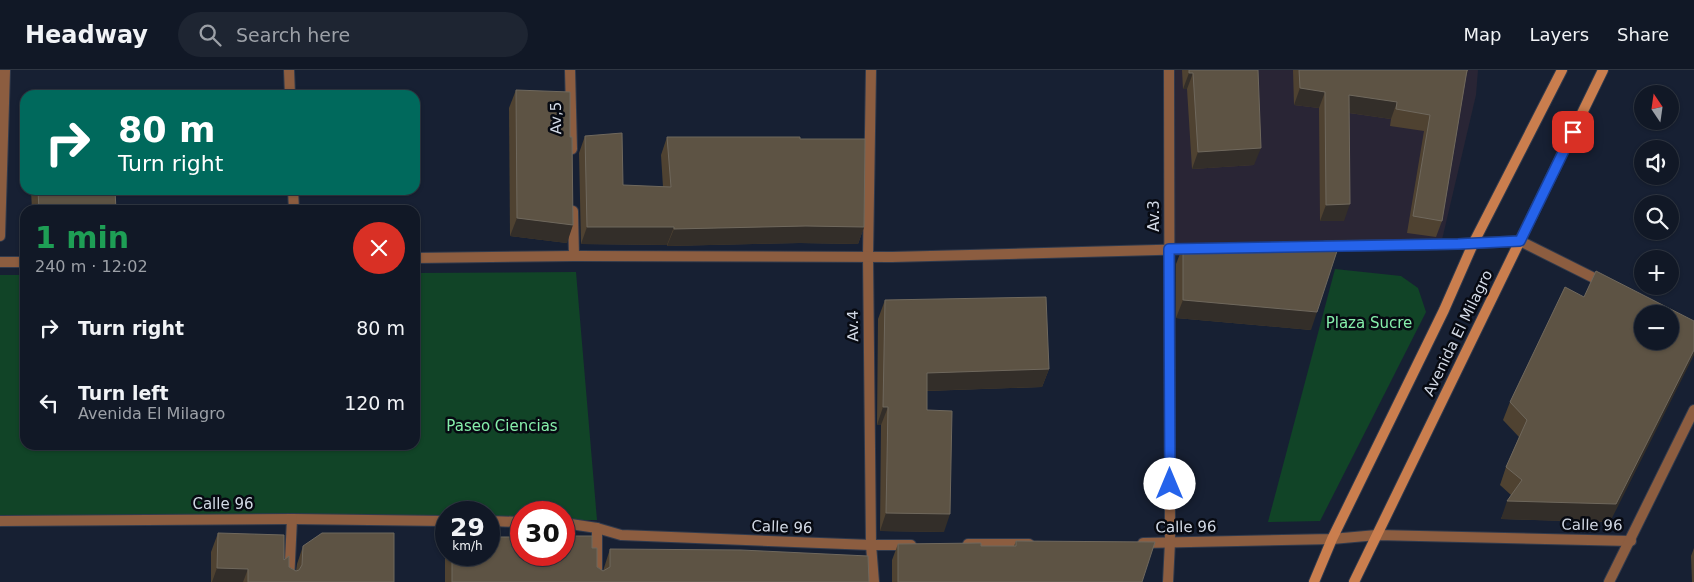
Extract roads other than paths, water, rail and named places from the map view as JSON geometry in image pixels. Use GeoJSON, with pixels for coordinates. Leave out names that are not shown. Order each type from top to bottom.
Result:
{"type":"FeatureCollection","features":[{"type":"Feature","properties":{"kind":"main road","name":"Avenida El Milagro"},"geometry":{"type":"LineString","coordinates":[[1314,582],[1332,539],[1444,310],[1473,244],[1562,70]]}},
{"type":"Feature","properties":{"kind":"main road","name":"Avenida El Milagro"},"geometry":{"type":"LineString","coordinates":[[1354,582],[1603,70]]}},
{"type":"Feature","properties":{"kind":"street"},"geometry":{"type":"LineString","coordinates":[[0,236],[5,70]]}},
{"type":"Feature","properties":{"kind":"street"},"geometry":{"type":"LineString","coordinates":[[289,70],[290,90]]}},
{"type":"Feature","properties":{"kind":"street","name":"Av,5"},"geometry":{"type":"LineString","coordinates":[[570,70],[572,158]]}},
{"type":"Feature","properties":{"kind":"street","name":"Av.4"},"geometry":{"type":"LineString","coordinates":[[871,70],[868,256],[871,545],[874,582]]}},
{"type":"Feature","properties":{"kind":"street","name":"Av.3"},"geometry":{"type":"LineString","coordinates":[[1168,582],[1170,542],[1169,70]]}},
{"type":"Feature","properties":{"kind":"street"},"geometry":{"type":"LineString","coordinates":[[573,197],[574,256]]}},
{"type":"Feature","properties":{"kind":"street"},"geometry":{"type":"LineString","coordinates":[[1314,247],[1473,244],[1520,241],[1614,288]]}},
{"type":"Feature","properties":{"kind":"street"},"geometry":{"type":"LineString","coordinates":[[420,258],[574,256],[892,257],[1208,249]]}},
{"type":"Feature","properties":{"kind":"street"},"geometry":{"type":"LineString","coordinates":[[0,262],[20,262]]}},
{"type":"Feature","properties":{"kind":"street"},"geometry":{"type":"LineString","coordinates":[[1610,582],[1694,410]]}},
{"type":"Feature","properties":{"kind":"street"},"geometry":{"type":"LineString","coordinates":[[289,582],[292,519]]}},
{"type":"Feature","properties":{"kind":"street","name":"Calle 96"},"geometry":{"type":"LineString","coordinates":[[0,520],[292,519],[435,521]]}},
{"type":"Feature","properties":{"kind":"street","name":"Calle 96"},"geometry":{"type":"LineString","coordinates":[[575,525],[597,528],[621,536],[871,545],[921,544]]}},
{"type":"Feature","properties":{"kind":"street"},"geometry":{"type":"LineString","coordinates":[[597,528],[597,582]]}},
{"type":"Feature","properties":{"kind":"street","name":"Calle 96"},"geometry":{"type":"LineString","coordinates":[[1130,543],[1332,539],[1377,535],[1631,541]]}},
{"type":"Feature","properties":{"kind":"street"},"geometry":{"type":"LineString","coordinates":[[960,544],[1040,544]]}},
{"type":"Feature","properties":{"kind":"park label","name":"Plaza Sucre"},"geometry":{"type":"Point","coordinates":[1369,323]}},
{"type":"Feature","properties":{"kind":"park label","name":"Paseo Ciencias"},"geometry":{"type":"Point","coordinates":[502,426]}}]}
